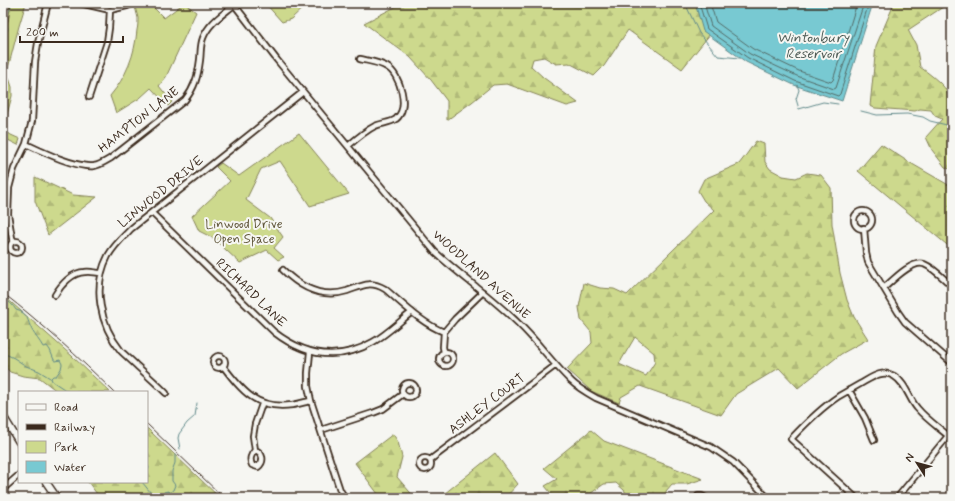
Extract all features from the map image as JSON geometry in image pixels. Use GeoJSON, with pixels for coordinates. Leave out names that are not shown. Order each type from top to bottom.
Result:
{"type":"FeatureCollection","features":[{"type":"Feature","properties":{"kind":"main road"},"geometry":{"type":"LineString","coordinates":[[3,416],[18,440]]}},
{"type":"Feature","properties":{"kind":"main road"},"geometry":{"type":"LineString","coordinates":[[47,483],[57,498]]}},
{"type":"Feature","properties":{"kind":"street"},"geometry":{"type":"LineString","coordinates":[[14,242],[8,214],[9,188],[14,169],[26,144],[32,121],[35,62],[48,3]]}},
{"type":"Feature","properties":{"kind":"street"},"geometry":{"type":"LineString","coordinates":[[80,3],[110,10],[134,3]]}},
{"type":"Feature","properties":{"kind":"street","name":"HAMPTON LANE"},"geometry":{"type":"LineString","coordinates":[[26,144],[50,155],[84,165],[94,166],[111,158],[185,100],[190,94],[197,78],[200,47],[205,34],[212,23],[234,4]]}},
{"type":"Feature","properties":{"kind":"street","name":"WOODLAND AVENUE"},"geometry":{"type":"LineString","coordinates":[[234,4],[277,60],[435,252],[518,323],[536,341],[571,382],[596,398],[711,447],[733,462],[768,498]]}},
{"type":"Feature","properties":{"kind":"street"},"geometry":{"type":"LineString","coordinates":[[89,97],[107,42],[110,28],[110,10]]}},
{"type":"Feature","properties":{"kind":"street"},"geometry":{"type":"LineString","coordinates":[[348,146],[375,126],[396,119],[402,109],[403,96],[396,77],[392,71],[387,67],[360,59]]}},
{"type":"Feature","properties":{"kind":"street","name":"LINWOOD DRIVE"},"geometry":{"type":"LineString","coordinates":[[166,393],[122,351],[108,331],[100,306],[99,295],[101,273],[108,256],[121,238],[132,228],[303,92]]}},
{"type":"Feature","properties":{"kind":"street","name":"RICHARD LANE"},"geometry":{"type":"LineString","coordinates":[[152,213],[274,332],[289,343],[310,352],[334,354],[354,350],[373,342],[412,312]]}},
{"type":"Feature","properties":{"kind":"street"},"geometry":{"type":"LineString","coordinates":[[864,228],[868,262],[898,312],[905,322],[952,363]]}},
{"type":"Feature","properties":{"kind":"street"},"geometry":{"type":"LineString","coordinates":[[884,288],[911,266],[918,264],[924,264],[952,286]]}},
{"type":"Feature","properties":{"kind":"street"},"geometry":{"type":"LineString","coordinates":[[283,270],[291,278],[314,291],[339,292],[346,291],[363,284],[374,284],[385,289],[426,323],[444,332]]}},
{"type":"Feature","properties":{"kind":"street"},"geometry":{"type":"LineString","coordinates":[[56,295],[60,286],[79,273],[101,273]]}},
{"type":"Feature","properties":{"kind":"street"},"geometry":{"type":"LineString","coordinates":[[444,352],[444,332],[452,322],[483,292]]}},
{"type":"Feature","properties":{"kind":"street"},"geometry":{"type":"LineString","coordinates":[[310,352],[308,379],[311,401],[340,490],[345,498]]}},
{"type":"Feature","properties":{"kind":"street","name":"ASHLEY COURT"},"geometry":{"type":"LineString","coordinates":[[430,460],[556,365]]}},
{"type":"Feature","properties":{"kind":"street"},"geometry":{"type":"LineString","coordinates":[[223,366],[244,392],[262,404],[291,405],[311,401]]}},
{"type":"Feature","properties":{"kind":"street"},"geometry":{"type":"LineString","coordinates":[[856,498],[791,439],[826,405],[874,376],[886,373],[893,375],[903,384],[918,409],[950,438],[897,498]]}},
{"type":"Feature","properties":{"kind":"street"},"geometry":{"type":"LineString","coordinates":[[849,390],[865,418],[874,440]]}},
{"type":"Feature","properties":{"kind":"street"},"geometry":{"type":"LineString","coordinates":[[321,430],[374,413],[403,394]]}},
{"type":"Feature","properties":{"kind":"street"},"geometry":{"type":"LineString","coordinates":[[255,450],[253,436],[255,424],[262,404]]}},
{"type":"Feature","properties":{"kind":"street"},"geometry":{"type":"LineString","coordinates":[[3,489],[18,476]]}},
{"type":"Feature","properties":{"kind":"street"},"geometry":{"type":"LineString","coordinates":[[696,498],[698,496],[702,496],[706,498]]}},
{"type":"Feature","properties":{"kind":"green space"},"geometry":{"type":"Polygon","coordinates":[[[3,3],[11,3],[3,40],[3,3]]]}},
{"type":"Feature","properties":{"kind":"green space"},"geometry":{"type":"Polygon","coordinates":[[[11,3],[26,3],[7,72],[12,87],[12,96],[3,129],[3,105],[6,95],[3,91],[3,40],[11,3]]]}},
{"type":"Feature","properties":{"kind":"green space"},"geometry":{"type":"Polygon","coordinates":[[[134,3],[149,3],[164,18],[184,3],[196,12],[166,77],[159,86],[172,102],[168,106],[151,88],[140,98],[116,113],[110,96],[121,81],[132,57],[138,27],[138,18],[134,3]]]}},
{"type":"Feature","properties":{"kind":"green space"},"geometry":{"type":"Polygon","coordinates":[[[265,3],[308,3],[291,19],[282,22],[265,3]]]}},
{"type":"Feature","properties":{"kind":"green space"},"geometry":{"type":"Polygon","coordinates":[[[403,3],[715,3],[723,18],[682,69],[628,30],[604,66],[594,76],[569,63],[556,64],[544,57],[533,59],[531,66],[544,78],[578,103],[567,106],[507,84],[493,85],[447,120],[447,101],[431,80],[410,57],[364,23],[403,3]]]}},
{"type":"Feature","properties":{"kind":"green space"},"geometry":{"type":"Polygon","coordinates":[[[949,3],[908,30],[916,45],[920,67],[944,87],[948,93],[952,105],[952,170],[945,167],[932,150],[926,137],[942,119],[935,116],[931,110],[920,109],[915,111],[875,108],[870,106],[876,46],[894,4],[949,3]]]}},
{"type":"Feature","properties":{"kind":"green space"},"geometry":{"type":"Polygon","coordinates":[[[3,129],[20,139],[18,145],[8,140],[3,135],[3,129]]]}},
{"type":"Feature","properties":{"kind":"green space","name":"Linwood Drive Open Space"},"geometry":{"type":"Polygon","coordinates":[[[299,133],[349,194],[310,206],[280,161],[261,169],[246,200],[270,218],[283,237],[274,248],[284,257],[278,260],[267,250],[240,263],[213,238],[199,231],[192,216],[230,181],[216,167],[221,163],[239,176],[299,133]]]}},
{"type":"Feature","properties":{"kind":"green space"},"geometry":{"type":"Polygon","coordinates":[[[756,141],[764,144],[765,162],[770,169],[783,176],[796,178],[807,173],[821,175],[831,188],[832,224],[840,273],[847,300],[854,317],[868,339],[841,354],[798,388],[779,368],[736,394],[721,415],[640,386],[621,397],[619,403],[591,391],[567,369],[592,343],[591,332],[581,320],[579,307],[584,283],[600,288],[614,289],[627,295],[714,210],[704,201],[698,191],[704,179],[739,164],[756,141]],[[635,337],[619,364],[646,376],[655,362],[654,353],[635,337]]]}},
{"type":"Feature","properties":{"kind":"green space"},"geometry":{"type":"Polygon","coordinates":[[[881,144],[952,187],[952,249],[858,171],[881,144]]]}},
{"type":"Feature","properties":{"kind":"green space"},"geometry":{"type":"Polygon","coordinates":[[[35,177],[73,195],[97,197],[48,235],[35,201],[35,177]]]}},
{"type":"Feature","properties":{"kind":"green space"},"geometry":{"type":"Polygon","coordinates":[[[4,296],[109,391],[57,391],[40,378],[23,376],[10,372],[3,364],[4,296]]]}},
{"type":"Feature","properties":{"kind":"green space"},"geometry":{"type":"Polygon","coordinates":[[[148,429],[220,498],[100,498],[89,483],[148,483],[148,429]]]}},
{"type":"Feature","properties":{"kind":"green space"},"geometry":{"type":"Polygon","coordinates":[[[591,430],[604,441],[703,479],[687,484],[672,484],[666,491],[666,498],[629,498],[624,490],[616,483],[604,484],[584,498],[555,498],[545,486],[557,479],[544,468],[591,430]]]}},
{"type":"Feature","properties":{"kind":"green space"},"geometry":{"type":"Polygon","coordinates":[[[393,434],[398,442],[402,457],[397,477],[415,498],[381,498],[355,463],[393,434]]]}},
{"type":"Feature","properties":{"kind":"green space"},"geometry":{"type":"Polygon","coordinates":[[[495,453],[518,484],[505,498],[439,498],[495,453]]]}},
{"type":"Feature","properties":{"kind":"water","name":"Wintonbury Reservoir"},"geometry":{"type":"Polygon","coordinates":[[[695,3],[873,3],[842,101],[794,85],[746,62],[703,31],[695,3]]]}},
{"type":"Feature","properties":{"kind":"waterway"},"geometry":{"type":"LineString","coordinates":[[3,37],[8,28],[5,19],[11,6],[9,3]]}},
{"type":"Feature","properties":{"kind":"waterway"},"geometry":{"type":"LineString","coordinates":[[685,3],[699,33],[718,56],[740,58]]}},
{"type":"Feature","properties":{"kind":"waterway"},"geometry":{"type":"LineString","coordinates":[[797,85],[799,90],[796,99],[799,109],[823,102],[838,104]]}},
{"type":"Feature","properties":{"kind":"waterway"},"geometry":{"type":"LineString","coordinates":[[861,111],[877,115],[907,114],[923,117],[930,121],[952,127]]}},
{"type":"Feature","properties":{"kind":"waterway"},"geometry":{"type":"LineString","coordinates":[[3,299],[11,303],[16,310],[25,315],[30,327],[43,347],[47,346],[54,360],[60,360],[62,364],[61,369],[56,376],[51,378],[52,381],[67,391]]}},
{"type":"Feature","properties":{"kind":"waterway"},"geometry":{"type":"LineString","coordinates":[[3,353],[50,378]]}},
{"type":"Feature","properties":{"kind":"waterway"},"geometry":{"type":"LineString","coordinates":[[180,449],[178,438],[179,434],[187,423],[195,416],[197,403]]}},
{"type":"Feature","properties":{"kind":"waterway"},"geometry":{"type":"LineString","coordinates":[[169,493],[173,490],[175,485],[172,481],[175,455]]}},
{"type":"Feature","properties":{"kind":"waterway"},"geometry":{"type":"LineString","coordinates":[[148,466],[148,470]]}},
{"type":"Feature","properties":{"kind":"waterway"},"geometry":{"type":"LineString","coordinates":[[143,483],[151,493],[150,496],[146,498]]}},
{"type":"Feature","properties":{"kind":"waterway"},"geometry":{"type":"LineString","coordinates":[[161,498],[164,492],[168,491],[168,498]]}},
{"type":"Feature","properties":{"kind":"waterway"},"geometry":{"type":"LineString","coordinates":[[178,498],[179,496],[183,496],[184,498]]}},
{"type":"Feature","properties":{"kind":"railway"},"geometry":{"type":"LineString","coordinates":[[3,293],[60,341],[113,391]]}},
{"type":"Feature","properties":{"kind":"railway"},"geometry":{"type":"LineString","coordinates":[[148,425],[224,498]]}}]}
